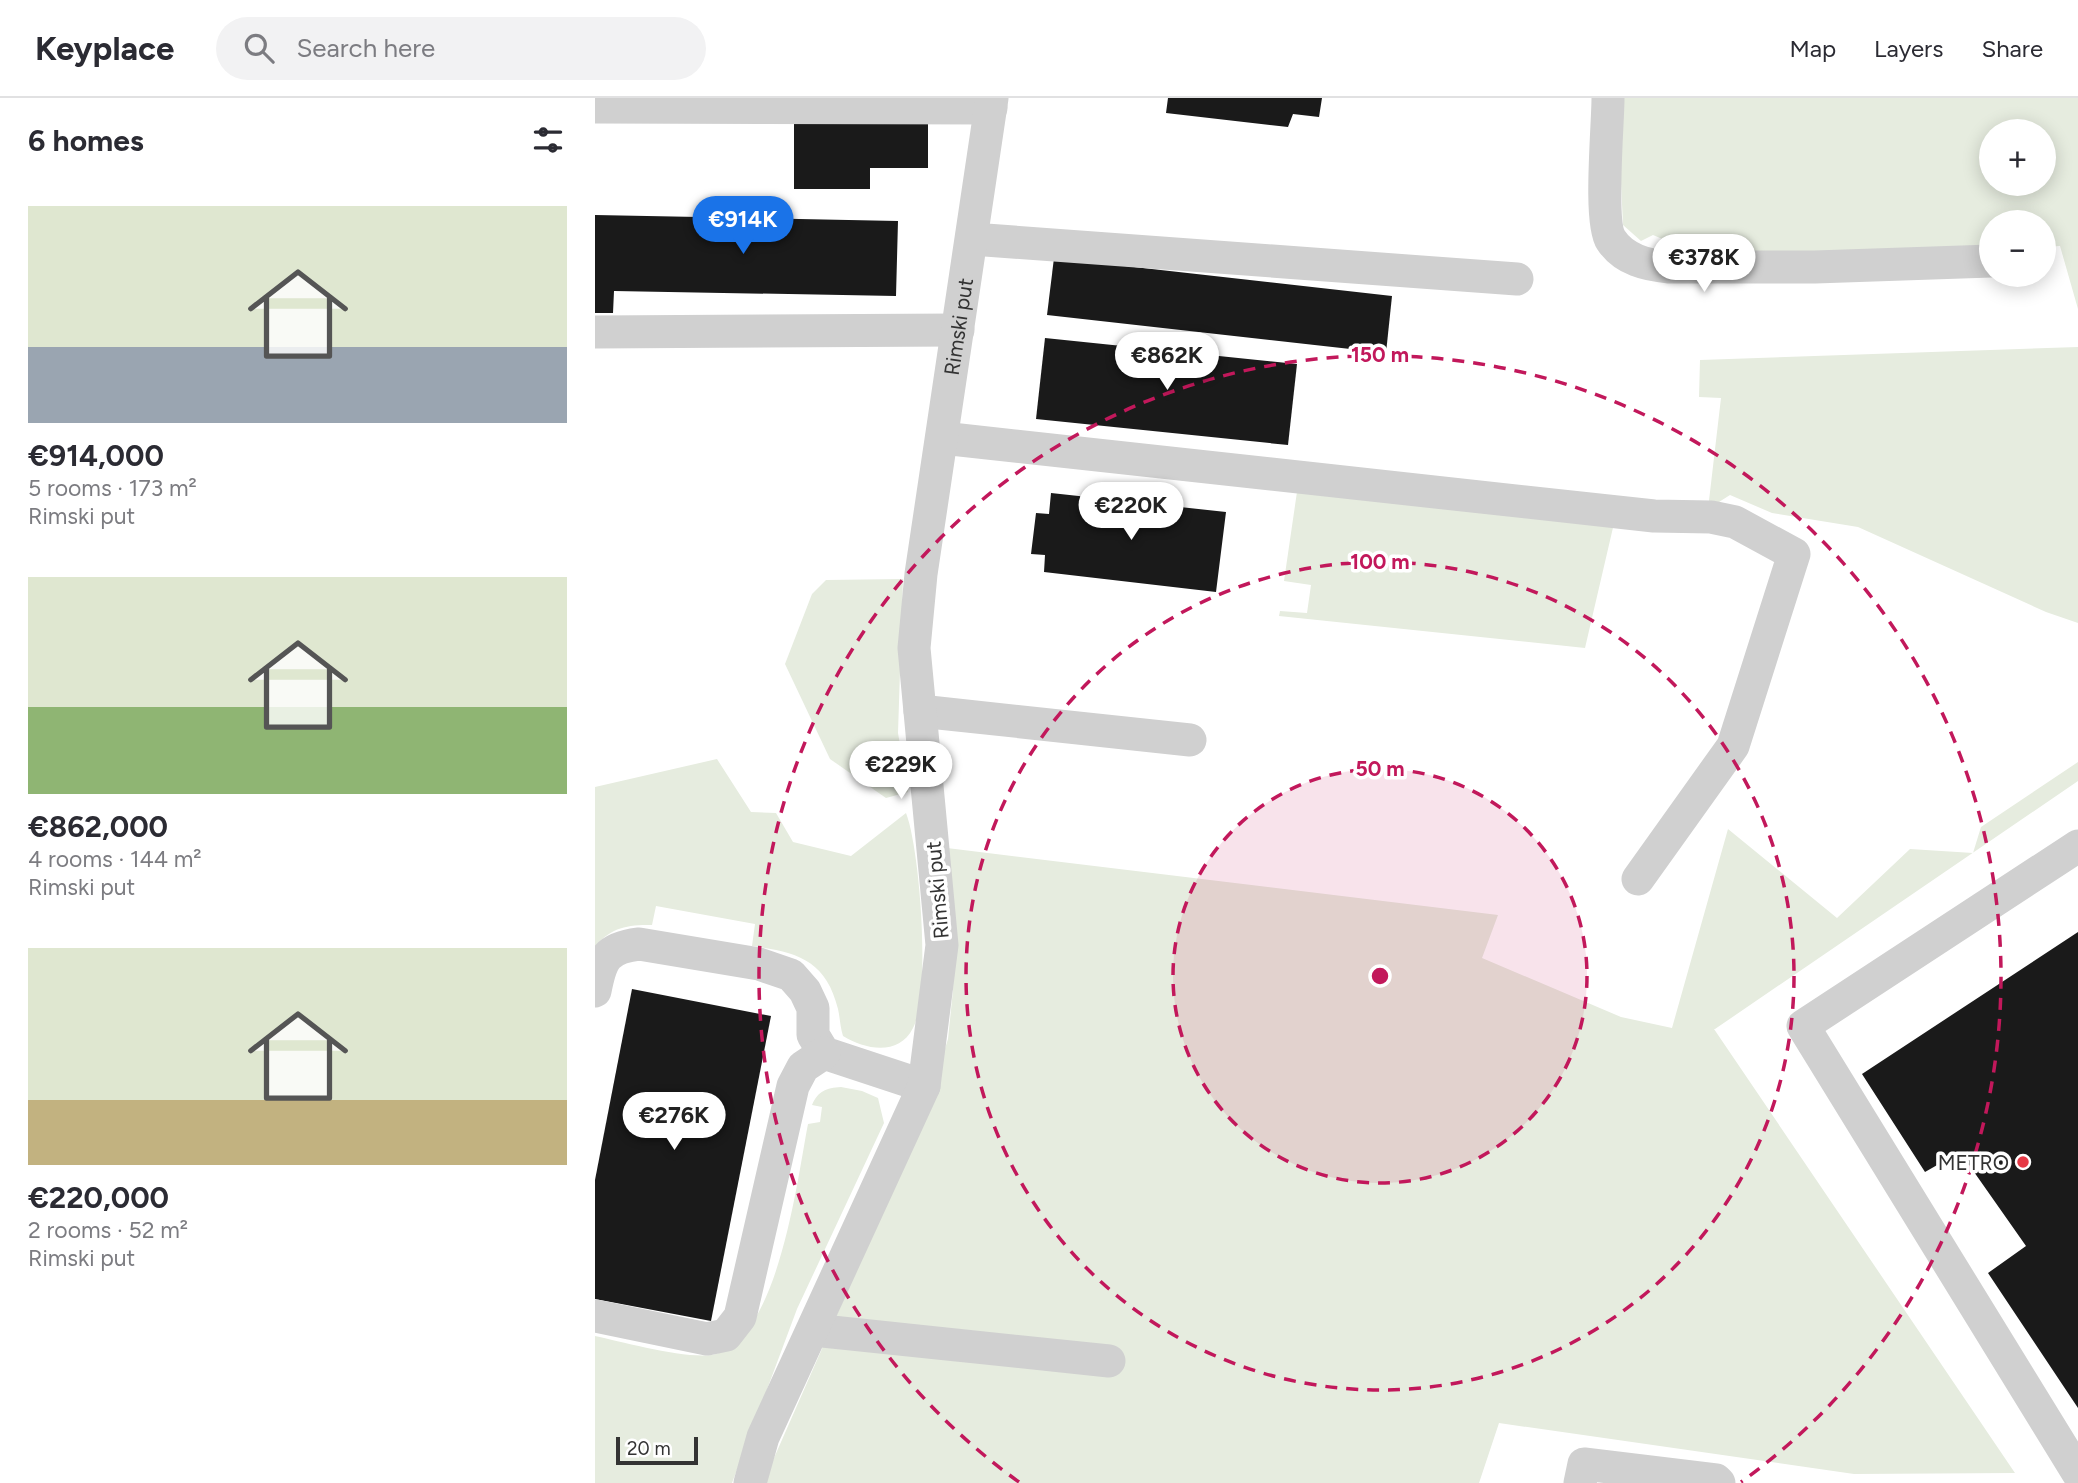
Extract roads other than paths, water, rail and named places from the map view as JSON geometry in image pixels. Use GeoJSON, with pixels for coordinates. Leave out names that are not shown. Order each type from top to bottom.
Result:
{"type":"FeatureCollection","features":[{"type":"Feature","properties":{"kind":"street"},"geometry":{"type":"LineString","coordinates":[[1608,98],[1606,215],[1609,238],[1619,250],[1634,259],[1649,265],[1696,267],[1815,267],[1979,261]]}},
{"type":"Feature","properties":{"kind":"street"},"geometry":{"type":"LineString","coordinates":[[595,107],[726,103],[991,103]]}},
{"type":"Feature","properties":{"kind":"street","name":"Rimski put"},"geometry":{"type":"LineString","coordinates":[[750,1483],[763,1437],[924,1086],[943,945],[914,648],[991,103]]}},
{"type":"Feature","properties":{"kind":"street"},"geometry":{"type":"LineString","coordinates":[[972,239],[1517,279]]}},
{"type":"Feature","properties":{"kind":"street"},"geometry":{"type":"LineString","coordinates":[[595,332],[958,330]]}},
{"type":"Feature","properties":{"kind":"street"},"geometry":{"type":"LineString","coordinates":[[942,438],[1654,516],[1711,517],[1735,522],[1794,554],[1733,746],[1638,879]]}},
{"type":"Feature","properties":{"kind":"street"},"geometry":{"type":"LineString","coordinates":[[920,711],[1190,740]]}},
{"type":"Feature","properties":{"kind":"street"},"geometry":{"type":"LineString","coordinates":[[2077,1472],[1803,1026],[2078,846]]}},
{"type":"Feature","properties":{"kind":"street"},"geometry":{"type":"LineString","coordinates":[[595,991],[603,959],[620,947],[639,944],[759,964],[791,975],[805,991],[813,1008],[813,1035],[824,1053],[924,1086]]}},
{"type":"Feature","properties":{"kind":"street"},"geometry":{"type":"LineString","coordinates":[[595,1316],[707,1339],[726,1335],[740,1317],[793,1086],[803,1068],[824,1053]]}},
{"type":"Feature","properties":{"kind":"street"},"geometry":{"type":"LineString","coordinates":[[813,1329],[1109,1360]]}},
{"type":"Feature","properties":{"kind":"street"},"geometry":{"type":"LineString","coordinates":[[1580,1483],[1584,1464],[1716,1480],[1719,1483]]}},
{"type":"Feature","properties":{"kind":"place","name":"METRO"},"geometry":{"type":"Point","coordinates":[2023,1162]}}]}
